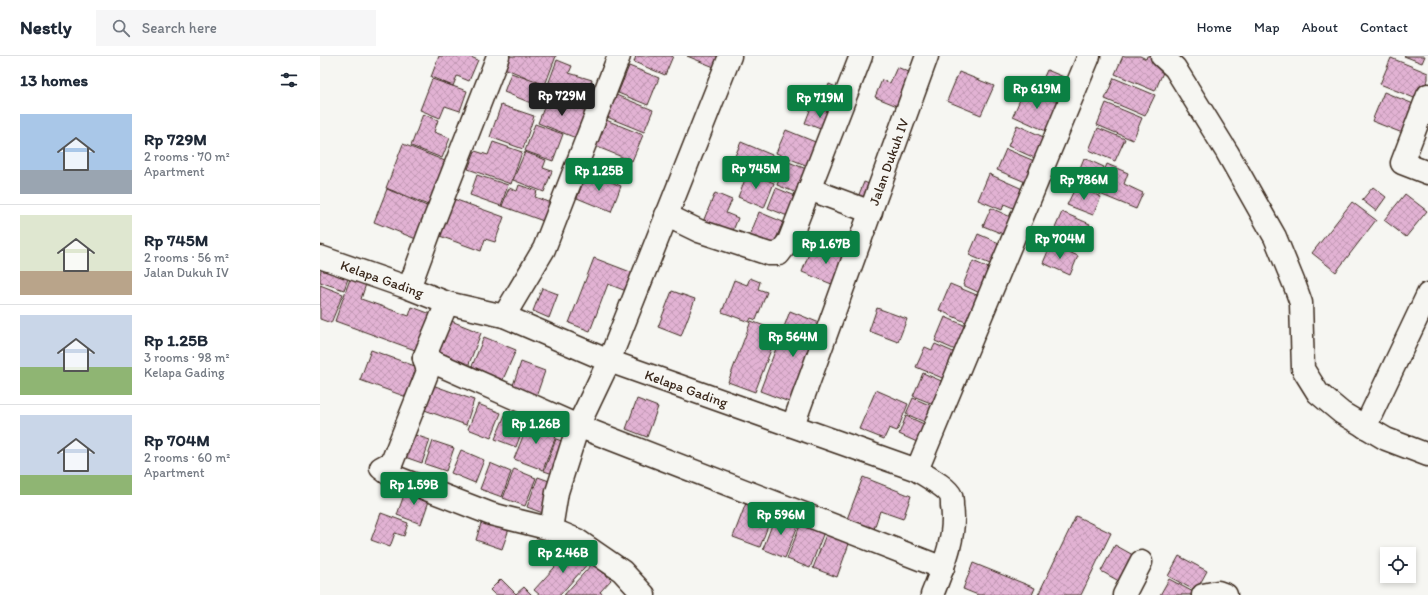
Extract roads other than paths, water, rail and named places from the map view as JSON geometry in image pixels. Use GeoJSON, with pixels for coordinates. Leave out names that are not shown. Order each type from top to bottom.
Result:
{"type":"FeatureCollection","features":[{"type":"Feature","properties":{"kind":"street"},"geometry":{"type":"LineString","coordinates":[[410,288],[430,231],[498,56]]}},
{"type":"Feature","properties":{"kind":"street"},"geometry":{"type":"LineString","coordinates":[[504,316],[544,249],[619,56]]}},
{"type":"Feature","properties":{"kind":"street"},"geometry":{"type":"LineString","coordinates":[[551,529],[557,492],[578,426],[609,362],[730,56]]}},
{"type":"Feature","properties":{"kind":"street"},"geometry":{"type":"LineString","coordinates":[[666,215],[699,231],[769,254],[779,254],[789,241],[861,56]]}},
{"type":"Feature","properties":{"kind":"street"},"geometry":{"type":"LineString","coordinates":[[917,470],[1089,56]]}},
{"type":"Feature","properties":{"kind":"street"},"geometry":{"type":"LineString","coordinates":[[1162,56],[1175,68],[1227,152],[1275,238],[1295,286],[1300,303],[1303,369],[1318,393],[1342,413],[1386,439],[1428,455]]}},
{"type":"Feature","properties":{"kind":"street","name":"Jalan Dukuh IV"},"geometry":{"type":"LineString","coordinates":[[793,426],[871,212],[924,57]]}},
{"type":"Feature","properties":{"kind":"street"},"geometry":{"type":"LineString","coordinates":[[1426,101],[1402,162],[1428,173]]}},
{"type":"Feature","properties":{"kind":"street"},"geometry":{"type":"LineString","coordinates":[[809,189],[871,212]]}},
{"type":"Feature","properties":{"kind":"street","name":"Kelapa Gading"},"geometry":{"type":"LineString","coordinates":[[320,257],[410,288],[447,303],[504,316],[609,362],[793,426],[878,458],[917,470],[937,482],[951,496],[954,516],[951,538],[943,568],[932,595]]}},
{"type":"Feature","properties":{"kind":"street"},"geometry":{"type":"LineString","coordinates":[[1365,427],[1428,294]]}},
{"type":"Feature","properties":{"kind":"street"},"geometry":{"type":"LineString","coordinates":[[447,303],[424,358],[428,371],[420,392],[392,462],[381,468],[390,475],[491,514],[551,529],[577,540],[622,571],[644,595]]}},
{"type":"Feature","properties":{"kind":"street"},"geometry":{"type":"LineString","coordinates":[[424,358],[578,426],[943,568]]}},
{"type":"Feature","properties":{"kind":"street"},"geometry":{"type":"LineString","coordinates":[[1124,595],[1140,562]]}},
{"type":"Feature","properties":{"kind":"street"},"geometry":{"type":"LineString","coordinates":[[1203,595],[1218,592],[1226,595]]}}]}
